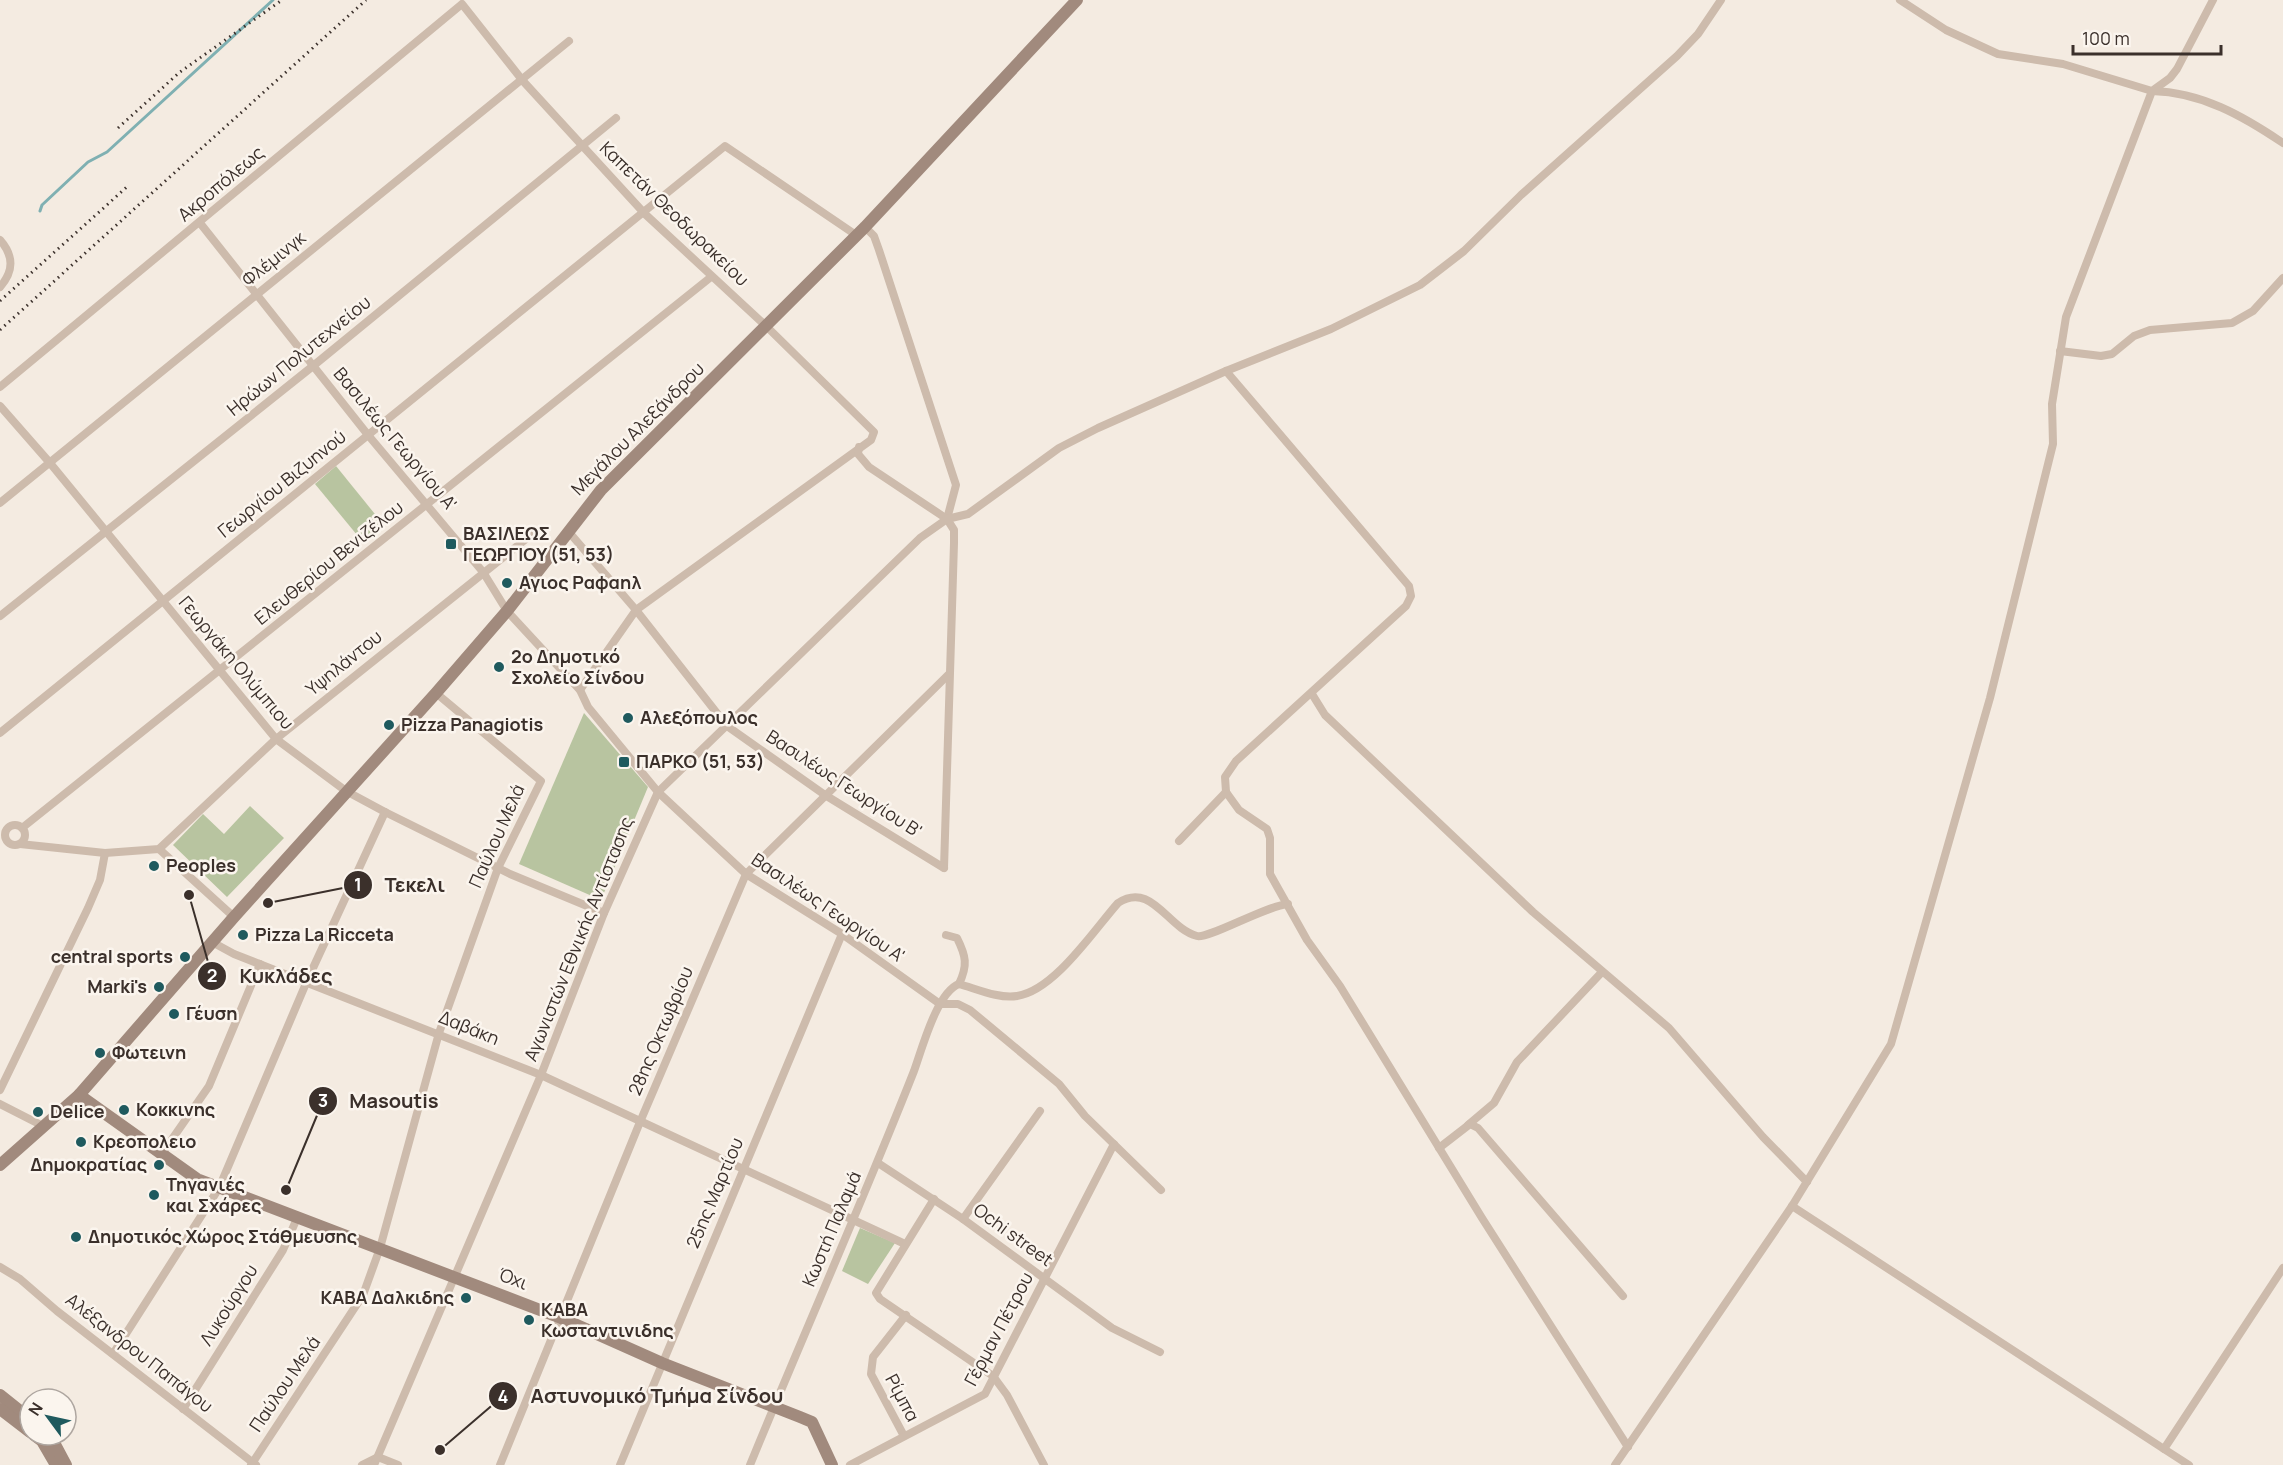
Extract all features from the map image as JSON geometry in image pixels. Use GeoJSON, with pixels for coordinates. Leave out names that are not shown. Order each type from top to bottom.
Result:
{"type":"FeatureCollection","features":[{"type":"Feature","properties":{"kind":"street","name":"Μεγάλου Αλεξάνδρου"},"geometry":{"type":"LineString","coordinates":[[0,1165],[79,1095],[234,917],[507,611],[601,490],[861,231],[1077,0]]}},
{"type":"Feature","properties":{"kind":"street","name":"Αγωνιστών Εθνικής Αντίστασης"},"geometry":{"type":"LineString","coordinates":[[376,1461],[541,1075],[604,914],[658,792],[920,538],[947,519],[968,514],[1059,448],[1226,371],[1331,329],[1420,285],[1464,251],[1521,195],[1677,56],[1698,34],[1722,0]]}},
{"type":"Feature","properties":{"kind":"street"},"geometry":{"type":"LineString","coordinates":[[1900,0],[1946,30],[1998,54],[2063,64],[2152,91],[2180,93],[2241,116],[2283,143]]}},
{"type":"Feature","properties":{"kind":"street"},"geometry":{"type":"LineString","coordinates":[[1615,1465],[1792,1206],[1891,1044],[1990,698],[2054,444],[2052,405],[2066,317],[2152,91],[2170,78],[2177,69],[2213,0]]}},
{"type":"Feature","properties":{"kind":"street","name":"Καπετάν Θεοδωρακείου"},"geometry":{"type":"LineString","coordinates":[[462,4],[523,81],[645,214],[766,326],[872,429],[874,436],[859,447]]}},
{"type":"Feature","properties":{"kind":"street","name":"Ακροπόλεως"},"geometry":{"type":"LineString","coordinates":[[0,387],[462,4]]}},
{"type":"Feature","properties":{"kind":"street","name":"Φλέμινγκ"},"geometry":{"type":"LineString","coordinates":[[0,503],[523,81],[569,41]]}},
{"type":"Feature","properties":{"kind":"street","name":"Ηρώων Πολυτεχνείου"},"geometry":{"type":"LineString","coordinates":[[0,616],[314,366],[616,118]]}},
{"type":"Feature","properties":{"kind":"street","name":"Γεωργίου Βιζυηνού"},"geometry":{"type":"LineString","coordinates":[[0,734],[368,435],[645,214],[725,146],[861,231]]}},
{"type":"Feature","properties":{"kind":"street","name":"Βασιλέως Γεωργίου Α'"},"geometry":{"type":"LineString","coordinates":[[200,223],[368,435],[483,572],[507,611],[580,690],[588,707],[658,792],[746,874],[842,934],[940,1004]]}},
{"type":"Feature","properties":{"kind":"street"},"geometry":{"type":"LineString","coordinates":[[861,231],[874,236],[956,485],[947,519]]}},
{"type":"Feature","properties":{"kind":"street"},"geometry":{"type":"LineString","coordinates":[[0,240],[11,257],[12,268],[0,287]]}},
{"type":"Feature","properties":{"kind":"street","name":"Ελευθερίου Βενιζέλου"},"geometry":{"type":"LineString","coordinates":[[22,828],[711,277]]}},
{"type":"Feature","properties":{"kind":"street"},"geometry":{"type":"LineString","coordinates":[[2060,351],[2101,356],[2112,354],[2134,336],[2150,330],[2232,323],[2253,311],[2283,278]]}},
{"type":"Feature","properties":{"kind":"street"},"geometry":{"type":"LineString","coordinates":[[1226,371],[1402,577],[1411,592],[1406,606],[1229,769],[1225,777],[1226,792],[1239,810],[1267,829],[1270,838],[1270,874],[1307,940],[1340,986],[1438,1148],[1628,1447]]}},
{"type":"Feature","properties":{"kind":"street","name":"Γεωργάκη Ολύμπιου"},"geometry":{"type":"LineString","coordinates":[[0,406],[50,463],[276,739],[346,791],[385,812],[498,868],[604,914]]}},
{"type":"Feature","properties":{"kind":"street"},"geometry":{"type":"LineString","coordinates":[[859,447],[858,454],[869,467],[947,519],[954,530],[948,675]]}},
{"type":"Feature","properties":{"kind":"street"},"geometry":{"type":"LineString","coordinates":[[580,690],[636,610],[859,447]]}},
{"type":"Feature","properties":{"kind":"street","name":"Βασιλέως Γεωργίου Β'"},"geometry":{"type":"LineString","coordinates":[[568,531],[636,610],[727,726],[825,795],[944,868],[948,675]]}},
{"type":"Feature","properties":{"kind":"street","name":"Υψηλάντου"},"geometry":{"type":"LineString","coordinates":[[159,849],[276,739],[531,535]]}},
{"type":"Feature","properties":{"kind":"street","name":"28ης Οκτωβρίου"},"geometry":{"type":"LineString","coordinates":[[500,1465],[640,1122],[746,874],[948,675]]}},
{"type":"Feature","properties":{"kind":"street","name":"Παύλου Μελά"},"geometry":{"type":"LineString","coordinates":[[253,1464],[363,1295],[380,1248],[439,1033],[498,868],[540,781],[436,693]]}},
{"type":"Feature","properties":{"kind":"street"},"geometry":{"type":"LineString","coordinates":[[1312,694],[1325,716],[1533,912],[1669,1028],[1763,1137],[1807,1182]]}},
{"type":"Feature","properties":{"kind":"street"},"geometry":{"type":"LineString","coordinates":[[1179,841],[1226,792]]}},
{"type":"Feature","properties":{"kind":"street"},"geometry":{"type":"LineString","coordinates":[[113,1354],[219,1188],[307,981],[385,812]]}},
{"type":"Feature","properties":{"kind":"street"},"geometry":{"type":"LineString","coordinates":[[0,823],[6,830],[6,840],[16,844],[105,853],[159,849],[234,917]]}},
{"type":"Feature","properties":{"kind":"street"},"geometry":{"type":"LineString","coordinates":[[0,850],[16,844],[25,837],[22,828],[13,825],[6,830]]}},
{"type":"Feature","properties":{"kind":"street"},"geometry":{"type":"LineString","coordinates":[[0,1090],[88,908],[100,880],[105,853]]}},
{"type":"Feature","properties":{"kind":"street"},"geometry":{"type":"LineString","coordinates":[[940,1004],[953,986],[959,984],[1004,996],[1028,994],[1056,974],[1118,903],[1126,898],[1135,896],[1150,900],[1185,930],[1201,937],[1213,934],[1228,924],[1274,905],[1288,904]]}},
{"type":"Feature","properties":{"kind":"street","name":"25ης Μαρτίου"},"geometry":{"type":"LineString","coordinates":[[620,1465],[842,934]]}},
{"type":"Feature","properties":{"kind":"street"},"geometry":{"type":"LineString","coordinates":[[946,935],[957,938],[966,955],[966,969],[959,984]]}},
{"type":"Feature","properties":{"kind":"street","name":"Δαβάκη"},"geometry":{"type":"LineString","coordinates":[[212,942],[260,964],[541,1075],[905,1244]]}},
{"type":"Feature","properties":{"kind":"street"},"geometry":{"type":"LineString","coordinates":[[161,1155],[209,1086],[260,964]]}},
{"type":"Feature","properties":{"kind":"street"},"geometry":{"type":"LineString","coordinates":[[1438,1148],[1494,1103],[1517,1062],[1602,972]]}},
{"type":"Feature","properties":{"kind":"street"},"geometry":{"type":"LineString","coordinates":[[940,1004],[958,1004],[970,1010],[1059,1084],[1085,1116],[1161,1190]]}},
{"type":"Feature","properties":{"kind":"street","name":"Κωστή Παλαμά"},"geometry":{"type":"LineString","coordinates":[[750,1465],[878,1163],[940,1004]]}},
{"type":"Feature","properties":{"kind":"street"},"geometry":{"type":"LineString","coordinates":[[79,1095],[195,1178],[219,1188]]}},
{"type":"Feature","properties":{"kind":"street"},"geometry":{"type":"LineString","coordinates":[[0,1104],[44,1126]]}},
{"type":"Feature","properties":{"kind":"street"},"geometry":{"type":"LineString","coordinates":[[963,1219],[1040,1111]]}},
{"type":"Feature","properties":{"kind":"street"},"geometry":{"type":"LineString","coordinates":[[1468,1125],[1478,1128],[1623,1296]]}},
{"type":"Feature","properties":{"kind":"street","name":"Γέρμαν Πέτρου"},"geometry":{"type":"LineString","coordinates":[[850,1465],[980,1399],[990,1387],[993,1376],[1114,1144]]}},
{"type":"Feature","properties":{"kind":"street","name":"Ochi street"},"geometry":{"type":"LineString","coordinates":[[878,1163],[963,1219],[1112,1328],[1160,1352]]}},
{"type":"Feature","properties":{"kind":"street","name":"Όχι"},"geometry":{"type":"LineString","coordinates":[[219,1188],[455,1276],[561,1318],[662,1363],[775,1405],[812,1422],[832,1465]]}},
{"type":"Feature","properties":{"kind":"street"},"geometry":{"type":"LineString","coordinates":[[934,1199],[876,1293],[880,1299],[906,1314],[993,1376],[1007,1395],[1044,1465]]}},
{"type":"Feature","properties":{"kind":"street"},"geometry":{"type":"LineString","coordinates":[[1792,1206],[2189,1465]]}},
{"type":"Feature","properties":{"kind":"street","name":"Λυκούργου"},"geometry":{"type":"LineString","coordinates":[[183,1409],[283,1250],[298,1216]]}},
{"type":"Feature","properties":{"kind":"street","name":"Αλέξανδρου Παπάγου"},"geometry":{"type":"LineString","coordinates":[[0,1268],[20,1279],[253,1464]]}},
{"type":"Feature","properties":{"kind":"street"},"geometry":{"type":"LineString","coordinates":[[2164,1449],[2283,1268]]}},
{"type":"Feature","properties":{"kind":"street","name":"Ρίμπα"},"geometry":{"type":"LineString","coordinates":[[904,1436],[871,1374],[870,1366],[873,1358],[906,1314]]}},
{"type":"Feature","properties":{"kind":"street"},"geometry":{"type":"LineString","coordinates":[[0,1395],[18,1409]]}},
{"type":"Feature","properties":{"kind":"street"},"geometry":{"type":"LineString","coordinates":[[0,1409],[18,1423]]}},
{"type":"Feature","properties":{"kind":"street"},"geometry":{"type":"LineString","coordinates":[[46,1447],[56,1465]]}},
{"type":"Feature","properties":{"kind":"street"},"geometry":{"type":"LineString","coordinates":[[56,1447],[66,1465]]}},
{"type":"Feature","properties":{"kind":"street"},"geometry":{"type":"LineString","coordinates":[[362,1465],[376,1461],[398,1465]]}},
{"type":"Feature","properties":{"kind":"green space"},"geometry":{"type":"Polygon","coordinates":[[[336,466],[383,524],[362,541],[315,484],[336,466]]]}},
{"type":"Feature","properties":{"kind":"green space"},"geometry":{"type":"Polygon","coordinates":[[[584,713],[648,787],[601,900],[519,864],[584,713]]]}},
{"type":"Feature","properties":{"kind":"green space"},"geometry":{"type":"Polygon","coordinates":[[[250,806],[284,838],[227,897],[173,845],[203,814],[224,834],[250,806]]]}},
{"type":"Feature","properties":{"kind":"green space"},"geometry":{"type":"Polygon","coordinates":[[[860,1228],[895,1243],[868,1284],[842,1271],[860,1228]]]}},
{"type":"Feature","properties":{"kind":"waterway"},"geometry":{"type":"LineString","coordinates":[[40,211],[42,205],[88,162],[107,152],[273,0]]}},
{"type":"Feature","properties":{"kind":"railway"},"geometry":{"type":"LineString","coordinates":[[118,128],[180,72],[282,0]]}},
{"type":"Feature","properties":{"kind":"railway"},"geometry":{"type":"LineString","coordinates":[[0,330],[366,0]]}},
{"type":"Feature","properties":{"kind":"railway"},"geometry":{"type":"LineString","coordinates":[[0,301],[128,186]]}},
{"type":"Feature","properties":{"kind":"place","name":"ΒΑΣΙΛΕΩΣ ΓΕΩΡΓΙΟΥ (51, 53)"},"geometry":{"type":"Point","coordinates":[451,544]}},
{"type":"Feature","properties":{"kind":"place","name":"Αγιος Ραφαηλ"},"geometry":{"type":"Point","coordinates":[507,583]}},
{"type":"Feature","properties":{"kind":"place","name":"2o Δημοτικό Σχολείο Σίνδου"},"geometry":{"type":"Point","coordinates":[499,667]}},
{"type":"Feature","properties":{"kind":"place","name":"Αλεξόπουλος"},"geometry":{"type":"Point","coordinates":[628,718]}},
{"type":"Feature","properties":{"kind":"place","name":"Pizza Panagiotis"},"geometry":{"type":"Point","coordinates":[389,725]}},
{"type":"Feature","properties":{"kind":"place","name":"ΠΑΡΚΟ (51, 53)"},"geometry":{"type":"Point","coordinates":[624,762]}},
{"type":"Feature","properties":{"kind":"place","name":"Peoples"},"geometry":{"type":"Point","coordinates":[154,866]}},
{"type":"Feature","properties":{"kind":"place","name":"Κυκλάδες"},"geometry":{"type":"Point","coordinates":[189,895]}},
{"type":"Feature","properties":{"kind":"place","name":"Τεκελι"},"geometry":{"type":"Point","coordinates":[268,903]}},
{"type":"Feature","properties":{"kind":"place","name":"Pizza La Ricceta"},"geometry":{"type":"Point","coordinates":[243,935]}},
{"type":"Feature","properties":{"kind":"place","name":"central sports"},"geometry":{"type":"Point","coordinates":[185,957]}},
{"type":"Feature","properties":{"kind":"place","name":"Marki's"},"geometry":{"type":"Point","coordinates":[159,987]}},
{"type":"Feature","properties":{"kind":"place","name":"Γέυση"},"geometry":{"type":"Point","coordinates":[174,1014]}},
{"type":"Feature","properties":{"kind":"place","name":"Φωτεινη"},"geometry":{"type":"Point","coordinates":[100,1053]}},
{"type":"Feature","properties":{"kind":"place","name":"Κοκκινης"},"geometry":{"type":"Point","coordinates":[124,1110]}},
{"type":"Feature","properties":{"kind":"place","name":"Delice"},"geometry":{"type":"Point","coordinates":[38,1112]}},
{"type":"Feature","properties":{"kind":"place","name":"Κρεοπολειο"},"geometry":{"type":"Point","coordinates":[81,1142]}},
{"type":"Feature","properties":{"kind":"place","name":"Δημοκρατίας"},"geometry":{"type":"Point","coordinates":[159,1165]}},
{"type":"Feature","properties":{"kind":"place","name":"Masoutis"},"geometry":{"type":"Point","coordinates":[286,1190]}},
{"type":"Feature","properties":{"kind":"place","name":"Τηγανιές και Σχάρες"},"geometry":{"type":"Point","coordinates":[154,1195]}},
{"type":"Feature","properties":{"kind":"place","name":"Δημοτικός Χώρος Στάθμευσης"},"geometry":{"type":"Point","coordinates":[76,1237]}},
{"type":"Feature","properties":{"kind":"place","name":"ΚΑΒΑ Δαλκιδης"},"geometry":{"type":"Point","coordinates":[466,1298]}},
{"type":"Feature","properties":{"kind":"place","name":"ΚΑΒΑ Κωσταντινιδης"},"geometry":{"type":"Point","coordinates":[529,1320]}},
{"type":"Feature","properties":{"kind":"place","name":"Αστυνομικό Τμήμα Σίνδου"},"geometry":{"type":"Point","coordinates":[440,1450]}}]}
